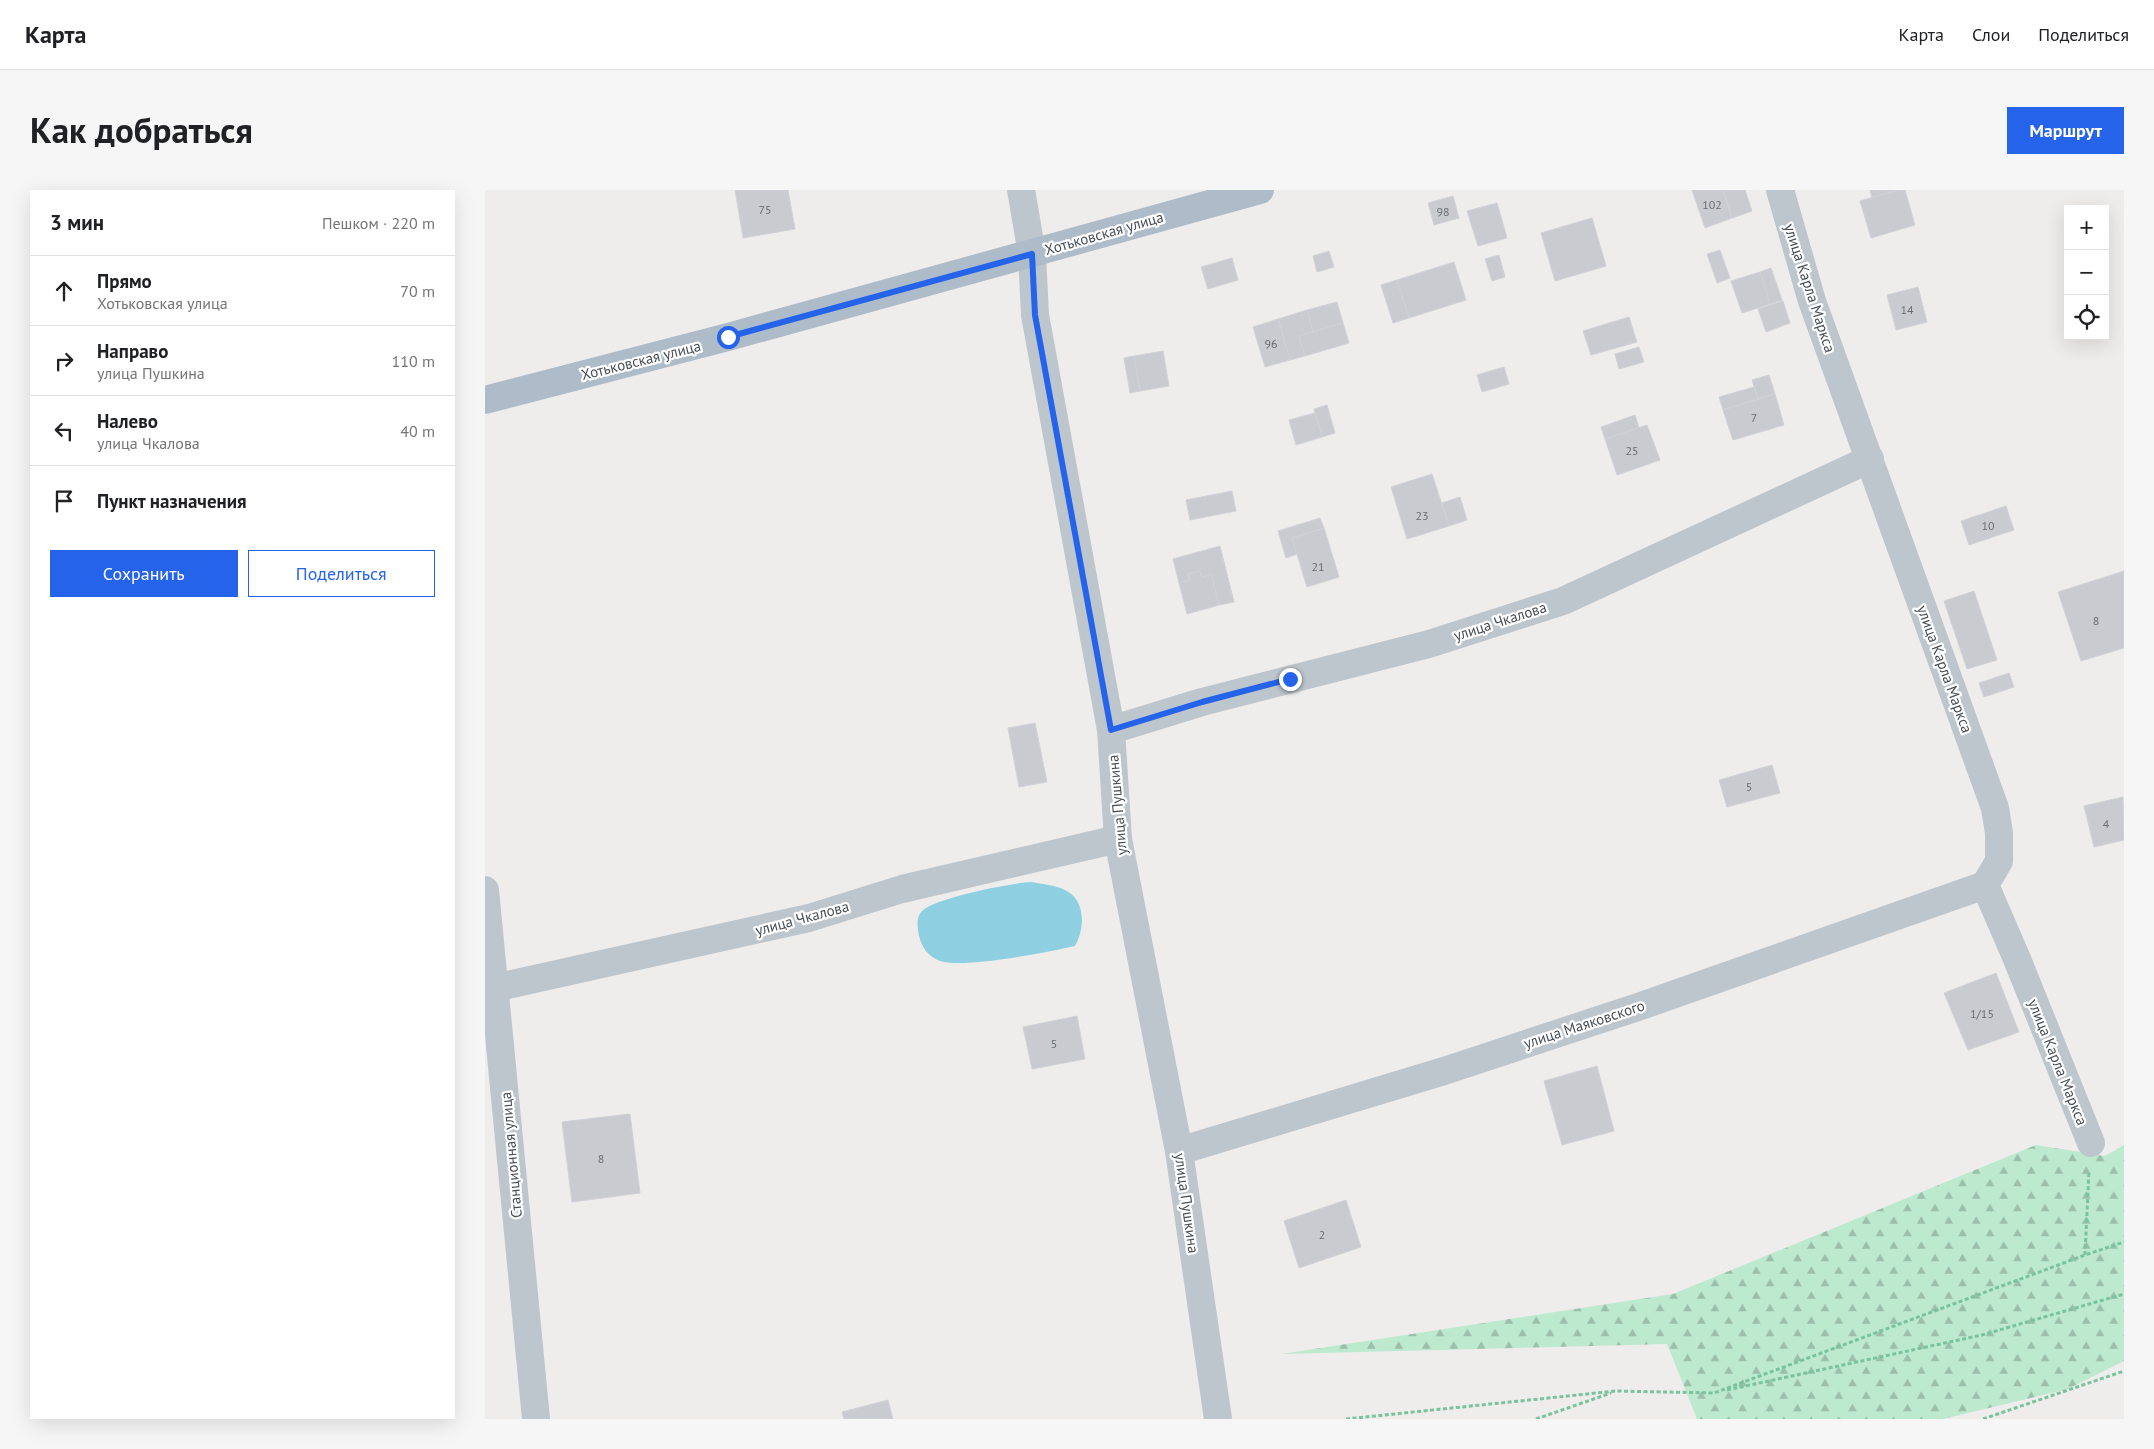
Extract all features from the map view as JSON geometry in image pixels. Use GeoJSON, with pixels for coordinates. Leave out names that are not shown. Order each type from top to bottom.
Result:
{"type":"FeatureCollection","features":[{"type":"Feature","properties":{"kind":"main road","name":"Хотьковская улица"},"geometry":{"type":"LineString","coordinates":[[485,400],[738,335],[1260,190]]}},
{"type":"Feature","properties":{"kind":"street","name":"улица Пушкина"},"geometry":{"type":"LineString","coordinates":[[1021,190],[1032,254],[1035,315],[1111,730],[1117,839],[1179,1151],[1218,1419]]}},
{"type":"Feature","properties":{"kind":"street","name":"улица Карла Маркса"},"geometry":{"type":"LineString","coordinates":[[1780,190],[1812,301],[1995,808],[1999,833],[1999,861],[1985,885],[2091,1142]]}},
{"type":"Feature","properties":{"kind":"street","name":"улица Чкалова"},"geometry":{"type":"LineString","coordinates":[[1111,730],[1202,702],[1429,644],[1563,601],[1870,459]]}},
{"type":"Feature","properties":{"kind":"street","name":"улица Чкалова"},"geometry":{"type":"LineString","coordinates":[[490,989],[809,918],[902,889],[1117,839]]}},
{"type":"Feature","properties":{"kind":"street","name":"улица Маяковского"},"geometry":{"type":"LineString","coordinates":[[1179,1151],[1453,1068],[1665,997],[1985,885]]}},
{"type":"Feature","properties":{"kind":"street","name":"Станционная улица"},"geometry":{"type":"LineString","coordinates":[[485,890],[490,989],[535,1419]]}},
{"type":"Feature","properties":{"kind":"path"},"geometry":{"type":"LineString","coordinates":[[2085,1255],[2091,1142]]}},
{"type":"Feature","properties":{"kind":"path"},"geometry":{"type":"LineString","coordinates":[[1714,1393],[2124,1242]]}},
{"type":"Feature","properties":{"kind":"path"},"geometry":{"type":"LineString","coordinates":[[1346,1419],[1616,1392],[1714,1393],[1981,1336],[2124,1294]]}},
{"type":"Feature","properties":{"kind":"path"},"geometry":{"type":"LineString","coordinates":[[1983,1419],[2124,1371]]}},
{"type":"Feature","properties":{"kind":"path"},"geometry":{"type":"LineString","coordinates":[[1536,1419],[1616,1392]]}},
{"type":"Feature","properties":{"kind":"green space"},"geometry":{"type":"Polygon","coordinates":[[[2036,1145],[2105,1156],[2124,1145],[2124,1361],[2068,1389],[1943,1419],[1697,1419],[1667,1344],[1281,1354],[1673,1294],[2036,1145]]]}},
{"type":"Feature","properties":{"kind":"water"},"geometry":{"type":"Polygon","coordinates":[[[1031,882],[1061,888],[1077,900],[1082,915],[1082,923],[1075,946],[1007,959],[968,963],[940,961],[932,957],[924,948],[919,936],[918,920],[922,911],[929,906],[973,892],[1031,882]]]}},
{"type":"Feature","properties":{"kind":"building"},"geometry":{"type":"Polygon","coordinates":[[[735,190],[788,190],[795,229],[743,238],[735,190]]]}},
{"type":"Feature","properties":{"kind":"building"},"geometry":{"type":"Polygon","coordinates":[[[1692,190],[1723,190],[1732,218],[1705,228],[1692,190]]]}},
{"type":"Feature","properties":{"kind":"building"},"geometry":{"type":"Polygon","coordinates":[[[1723,190],[1745,190],[1752,211],[1732,218],[1723,190]]]}},
{"type":"Feature","properties":{"kind":"building"},"geometry":{"type":"Polygon","coordinates":[[[1870,190],[1898,190],[1872,198],[1870,190]]]}},
{"type":"Feature","properties":{"kind":"building"},"geometry":{"type":"Polygon","coordinates":[[[1898,190],[1905,190],[1915,225],[1871,238],[1860,201],[1898,190]]]}},
{"type":"Feature","properties":{"kind":"building"},"geometry":{"type":"Polygon","coordinates":[[[1453,196],[1459,218],[1434,225],[1428,203],[1453,196]]]}},
{"type":"Feature","properties":{"kind":"building"},"geometry":{"type":"Polygon","coordinates":[[[1497,203],[1507,238],[1478,246],[1467,211],[1497,203]]]}},
{"type":"Feature","properties":{"kind":"building"},"geometry":{"type":"Polygon","coordinates":[[[1592,218],[1606,266],[1555,281],[1541,233],[1592,218]]]}},
{"type":"Feature","properties":{"kind":"building"},"geometry":{"type":"Polygon","coordinates":[[[1720,250],[1730,278],[1717,283],[1707,254],[1720,250]]]}},
{"type":"Feature","properties":{"kind":"building"},"geometry":{"type":"Polygon","coordinates":[[[1329,251],[1334,267],[1317,272],[1313,256],[1329,251]]]}},
{"type":"Feature","properties":{"kind":"building"},"geometry":{"type":"Polygon","coordinates":[[[1499,255],[1505,277],[1492,281],[1485,259],[1499,255]]]}},
{"type":"Feature","properties":{"kind":"building"},"geometry":{"type":"Polygon","coordinates":[[[1232,258],[1238,280],[1208,289],[1201,267],[1232,258]]]}},
{"type":"Feature","properties":{"kind":"building"},"geometry":{"type":"Polygon","coordinates":[[[1454,262],[1466,300],[1409,318],[1397,280],[1454,262]]]}},
{"type":"Feature","properties":{"kind":"building"},"geometry":{"type":"Polygon","coordinates":[[[1771,268],[1782,300],[1770,304],[1760,272],[1771,268]]]}},
{"type":"Feature","properties":{"kind":"building"},"geometry":{"type":"Polygon","coordinates":[[[1760,272],[1770,304],[1742,313],[1731,281],[1760,272]]]}},
{"type":"Feature","properties":{"kind":"building"},"geometry":{"type":"Polygon","coordinates":[[[1397,280],[1409,318],[1393,323],[1381,285],[1397,280]]]}},
{"type":"Feature","properties":{"kind":"building"},"geometry":{"type":"Polygon","coordinates":[[[1918,287],[1927,322],[1896,330],[1887,295],[1918,287]]]}},
{"type":"Feature","properties":{"kind":"building"},"geometry":{"type":"Polygon","coordinates":[[[1783,301],[1790,323],[1766,332],[1758,309],[1783,301]]]}},
{"type":"Feature","properties":{"kind":"building"},"geometry":{"type":"Polygon","coordinates":[[[1337,302],[1343,323],[1313,332],[1307,310],[1337,302]]]}},
{"type":"Feature","properties":{"kind":"building"},"geometry":{"type":"Polygon","coordinates":[[[1307,310],[1313,332],[1299,336],[1305,356],[1290,360],[1278,319],[1307,310]]]}},
{"type":"Feature","properties":{"kind":"building"},"geometry":{"type":"Polygon","coordinates":[[[1629,317],[1637,342],[1591,355],[1583,331],[1629,317]]]}},
{"type":"Feature","properties":{"kind":"building"},"geometry":{"type":"Polygon","coordinates":[[[1278,319],[1290,360],[1265,367],[1253,327],[1278,319]]]}},
{"type":"Feature","properties":{"kind":"building"},"geometry":{"type":"Polygon","coordinates":[[[1343,323],[1349,343],[1305,356],[1299,336],[1343,323]]]}},
{"type":"Feature","properties":{"kind":"building"},"geometry":{"type":"Polygon","coordinates":[[[1639,347],[1644,362],[1619,369],[1615,354],[1639,347]]]}},
{"type":"Feature","properties":{"kind":"building"},"geometry":{"type":"Polygon","coordinates":[[[1163,351],[1169,386],[1140,391],[1134,356],[1163,351]]]}},
{"type":"Feature","properties":{"kind":"building"},"geometry":{"type":"Polygon","coordinates":[[[1134,356],[1140,391],[1130,393],[1124,358],[1134,356]]]}},
{"type":"Feature","properties":{"kind":"building"},"geometry":{"type":"Polygon","coordinates":[[[1504,367],[1509,384],[1482,392],[1477,375],[1504,367]]]}},
{"type":"Feature","properties":{"kind":"building"},"geometry":{"type":"Polygon","coordinates":[[[1769,375],[1775,394],[1758,399],[1752,380],[1769,375]]]}},
{"type":"Feature","properties":{"kind":"building"},"geometry":{"type":"Polygon","coordinates":[[[1754,387],[1758,399],[1723,410],[1719,397],[1754,387]]]}},
{"type":"Feature","properties":{"kind":"building"},"geometry":{"type":"Polygon","coordinates":[[[1775,394],[1784,425],[1733,440],[1723,410],[1775,394]]]}},
{"type":"Feature","properties":{"kind":"building"},"geometry":{"type":"Polygon","coordinates":[[[1327,405],[1335,433],[1322,437],[1314,409],[1327,405]]]}},
{"type":"Feature","properties":{"kind":"building"},"geometry":{"type":"Polygon","coordinates":[[[1315,413],[1322,437],[1296,445],[1289,420],[1315,413]]]}},
{"type":"Feature","properties":{"kind":"building"},"geometry":{"type":"Polygon","coordinates":[[[1635,415],[1639,428],[1605,439],[1601,427],[1635,415]]]}},
{"type":"Feature","properties":{"kind":"building"},"geometry":{"type":"Polygon","coordinates":[[[1647,425],[1660,460],[1617,475],[1605,439],[1647,425]]]}},
{"type":"Feature","properties":{"kind":"building"},"geometry":{"type":"Polygon","coordinates":[[[1432,474],[1449,526],[1407,539],[1391,487],[1432,474]]]}},
{"type":"Feature","properties":{"kind":"building"},"geometry":{"type":"Polygon","coordinates":[[[1232,491],[1236,511],[1190,520],[1186,500],[1232,491]]]}},
{"type":"Feature","properties":{"kind":"building"},"geometry":{"type":"Polygon","coordinates":[[[1460,497],[1467,520],[1449,526],[1442,503],[1460,497]]]}},
{"type":"Feature","properties":{"kind":"building"},"geometry":{"type":"Polygon","coordinates":[[[2006,506],[2014,530],[1969,545],[1961,521],[2006,506]]]}},
{"type":"Feature","properties":{"kind":"building"},"geometry":{"type":"Polygon","coordinates":[[[1320,518],[1324,528],[1292,538],[1297,554],[1286,558],[1278,531],[1320,518]]]}},
{"type":"Feature","properties":{"kind":"building"},"geometry":{"type":"Polygon","coordinates":[[[1324,528],[1339,577],[1307,587],[1292,538],[1324,528]]]}},
{"type":"Feature","properties":{"kind":"building"},"geometry":{"type":"Polygon","coordinates":[[[1220,546],[1234,602],[1219,605],[1211,574],[1202,577],[1200,571],[1188,574],[1190,580],[1179,583],[1173,559],[1220,546]]]}},
{"type":"Feature","properties":{"kind":"building"},"geometry":{"type":"Polygon","coordinates":[[[1200,571],[1202,577],[1211,574],[1219,605],[1187,614],[1179,583],[1190,580],[1188,574],[1200,571]]]}},
{"type":"Feature","properties":{"kind":"building"},"geometry":{"type":"Polygon","coordinates":[[[2124,571],[2124,648],[2081,661],[2058,592],[2124,571]]]}},
{"type":"Feature","properties":{"kind":"building"},"geometry":{"type":"Polygon","coordinates":[[[1974,591],[1997,660],[1967,669],[1944,601],[1974,591]]]}},
{"type":"Feature","properties":{"kind":"building"},"geometry":{"type":"Polygon","coordinates":[[[2009,673],[2014,687],[1984,697],[1979,683],[2009,673]]]}},
{"type":"Feature","properties":{"kind":"building"},"geometry":{"type":"Polygon","coordinates":[[[1035,723],[1047,782],[1019,787],[1008,728],[1035,723]]]}},
{"type":"Feature","properties":{"kind":"building"},"geometry":{"type":"Polygon","coordinates":[[[1772,765],[1780,793],[1727,807],[1719,780],[1772,765]]]}},
{"type":"Feature","properties":{"kind":"building"},"geometry":{"type":"Polygon","coordinates":[[[2123,797],[2124,840],[2094,847],[2084,806],[2123,797]]]}},
{"type":"Feature","properties":{"kind":"building"},"geometry":{"type":"Polygon","coordinates":[[[1996,973],[2019,1032],[1968,1050],[1944,993],[1996,973]]]}},
{"type":"Feature","properties":{"kind":"building"},"geometry":{"type":"Polygon","coordinates":[[[1077,1016],[1085,1059],[1032,1069],[1023,1027],[1077,1016]]]}},
{"type":"Feature","properties":{"kind":"building"},"geometry":{"type":"Polygon","coordinates":[[[1597,1066],[1614,1131],[1562,1145],[1544,1081],[1597,1066]]]}},
{"type":"Feature","properties":{"kind":"building"},"geometry":{"type":"Polygon","coordinates":[[[630,1114],[640,1193],[572,1202],[562,1122],[630,1114]]]}},
{"type":"Feature","properties":{"kind":"building"},"geometry":{"type":"Polygon","coordinates":[[[1346,1200],[1361,1247],[1299,1268],[1284,1221],[1346,1200]]]}},
{"type":"Feature","properties":{"kind":"building"},"geometry":{"type":"Polygon","coordinates":[[[888,1400],[893,1419],[844,1419],[842,1412],[888,1400]]]}},
{"type":"Feature","properties":{"kind":"route"},"geometry":{"type":"LineString","coordinates":[[728,337],[1032,254],[1035,315],[1111,730],[1202,702],[1290,679]]}}]}
